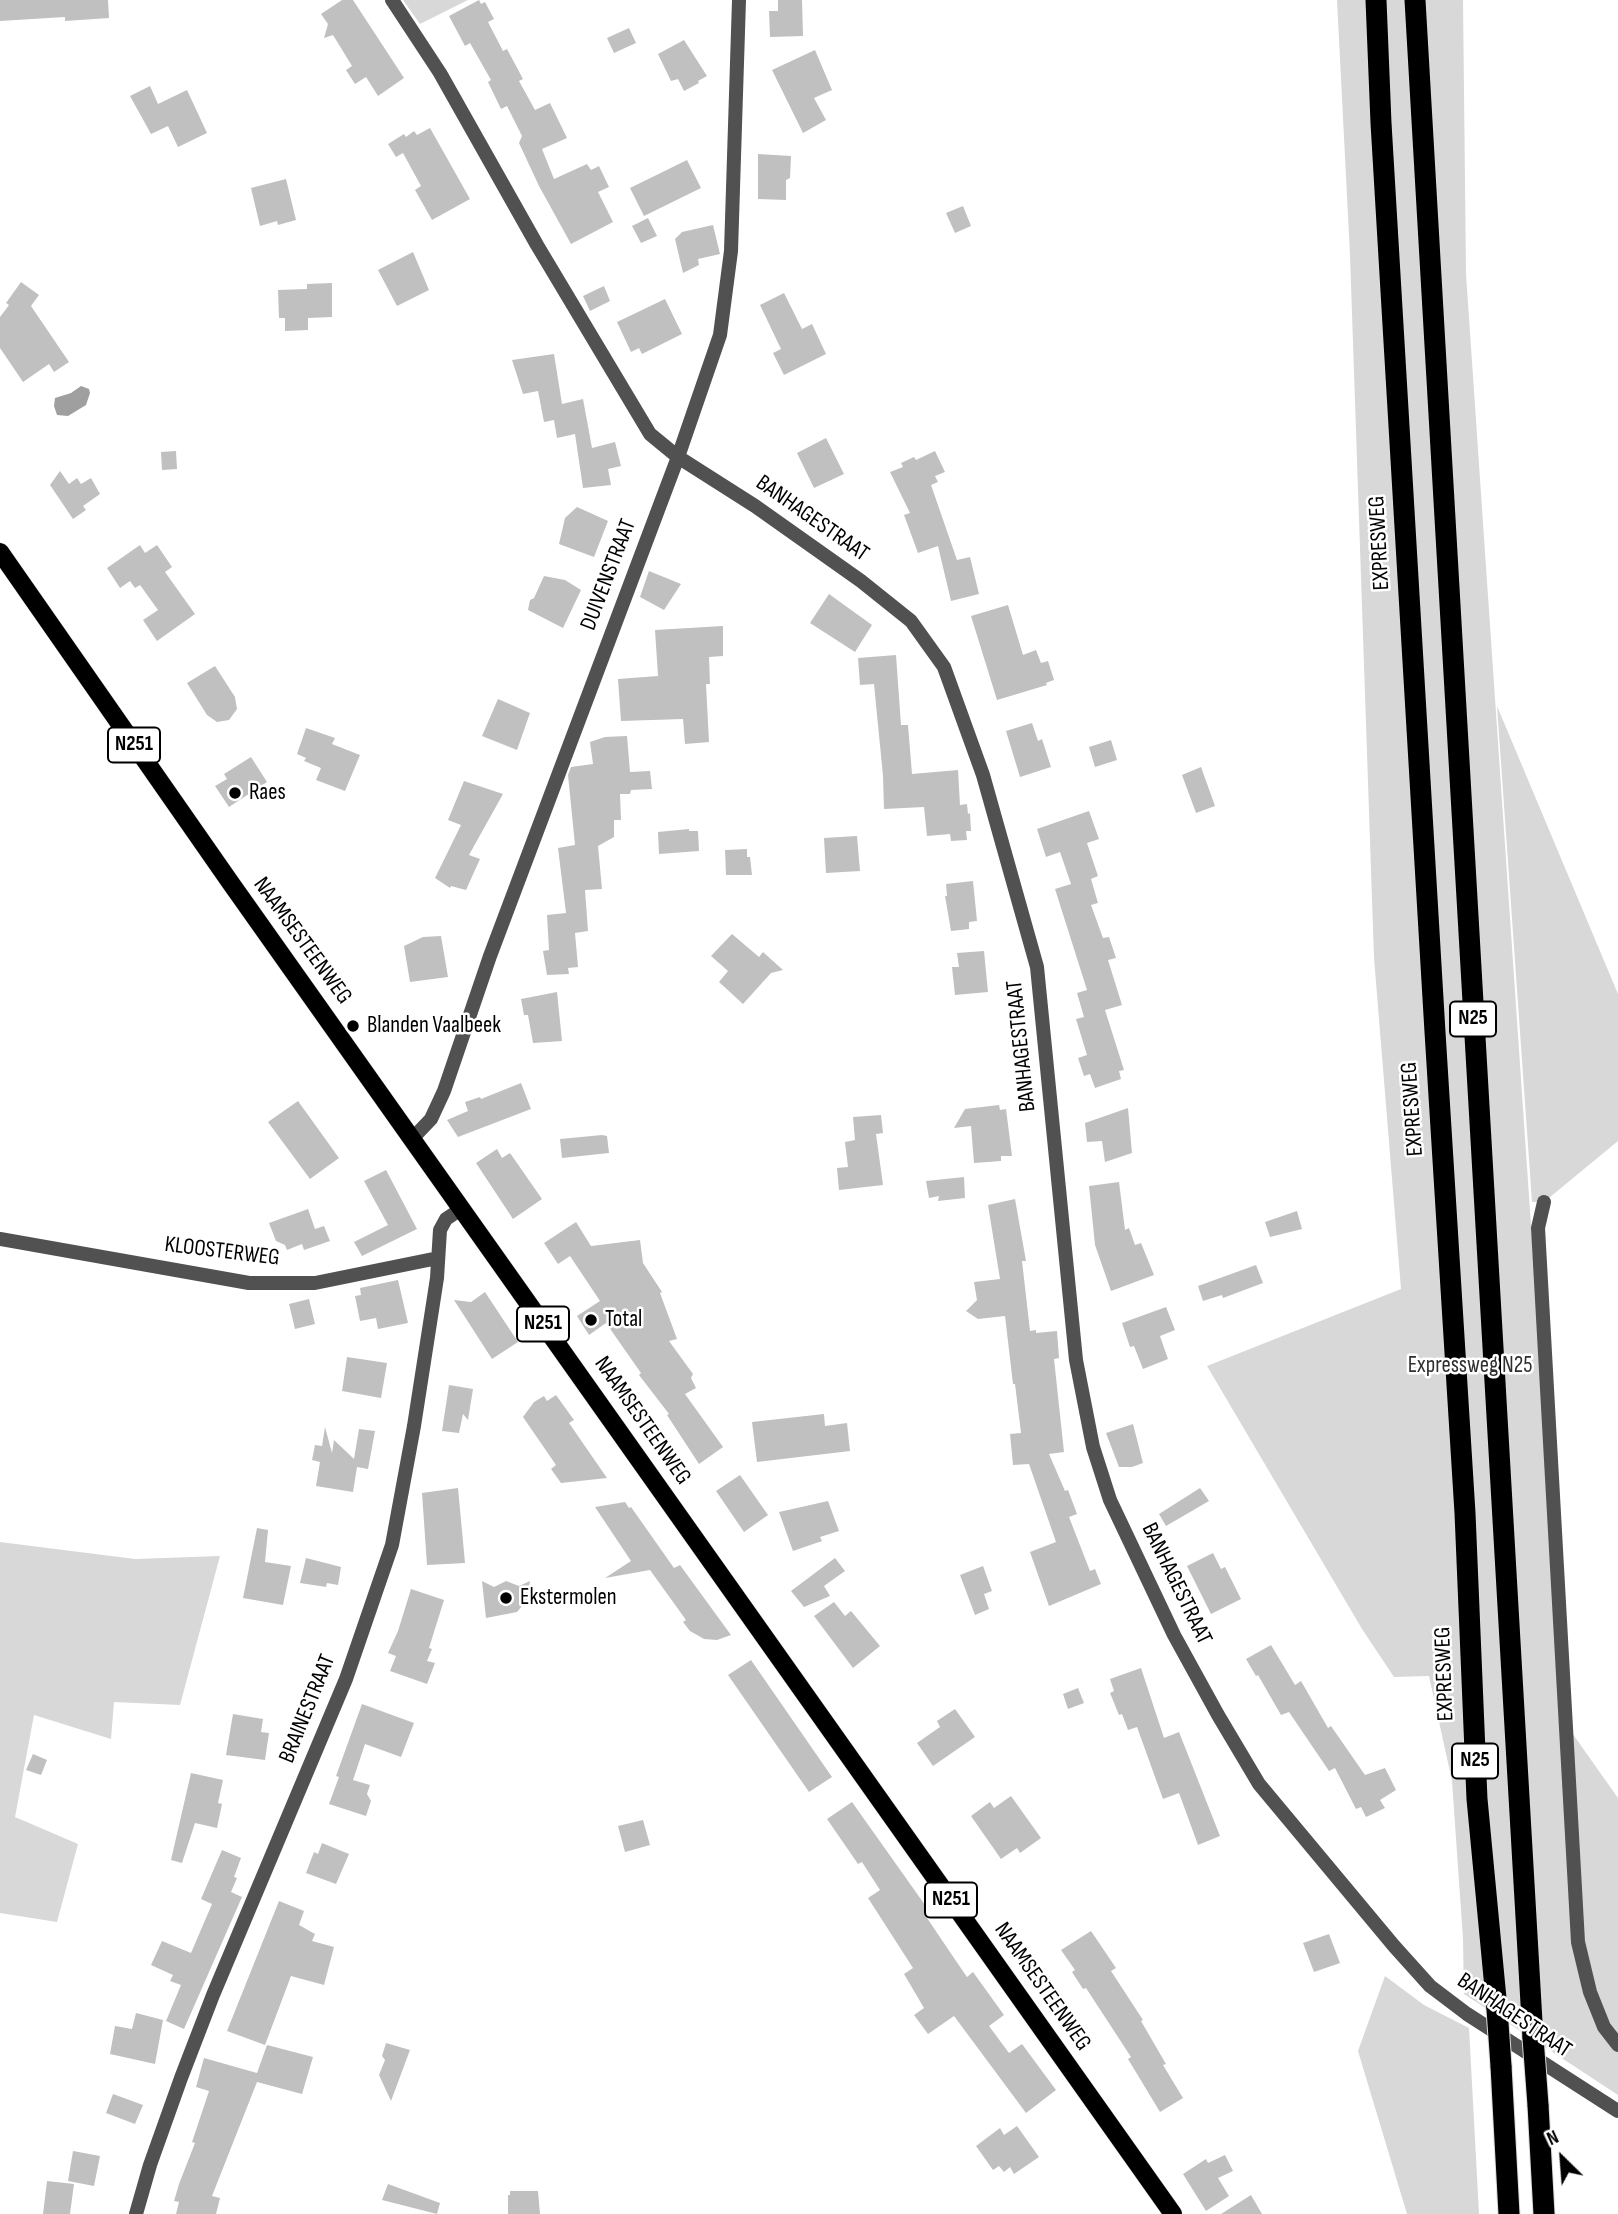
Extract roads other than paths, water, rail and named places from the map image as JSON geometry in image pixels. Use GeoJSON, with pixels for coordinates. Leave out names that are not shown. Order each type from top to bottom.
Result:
{"type":"FeatureCollection","features":[{"type":"Feature","properties":{"kind":"highway","name":"EXPRESWEG"},"geometry":{"type":"LineString","coordinates":[[1376,0],[1465,1513],[1477,1799],[1497,2008],[1509,2214]]}},
{"type":"Feature","properties":{"kind":"highway","name":"N25"},"geometry":{"type":"LineString","coordinates":[[1415,0],[1544,2214]]}},
{"type":"Feature","properties":{"kind":"main road","name":"NAAMSESTEENWEG"},"geometry":{"type":"LineString","coordinates":[[0,552],[461,1209],[1173,2214]]}},
{"type":"Feature","properties":{"kind":"street","name":"BANHAGESTRAAT"},"geometry":{"type":"LineString","coordinates":[[392,0],[440,73],[537,245],[650,434],[678,457],[755,506],[861,581],[911,621],[944,667],[983,775],[1037,967],[1076,1360],[1093,1447],[1110,1500],[1174,1634],[1218,1715],[1259,1784],[1430,1986],[1467,2014],[1618,2111]]}},
{"type":"Feature","properties":{"kind":"street","name":"DUIVENSTRAAT"},"geometry":{"type":"LineString","coordinates":[[412,1139],[431,1119],[444,1091],[495,944],[678,457],[720,335],[731,251],[739,0]]}},
{"type":"Feature","properties":{"kind":"street","name":"BANHAGESTRAAT"},"geometry":{"type":"LineString","coordinates":[[1544,1202],[1538,1228],[1577,1942],[1590,1992],[1604,2027],[1618,2045]]}},
{"type":"Feature","properties":{"kind":"street","name":"BRAINESTRAAT"},"geometry":{"type":"LineString","coordinates":[[136,2214],[150,2165],[181,2078],[213,1995],[346,1679],[392,1545],[414,1426],[437,1278],[442,1224],[461,1209]]}},
{"type":"Feature","properties":{"kind":"street","name":"KLOOSTERWEG"},"geometry":{"type":"LineString","coordinates":[[0,1239],[249,1283],[315,1283],[438,1258]]}},
{"type":"Feature","properties":{"kind":"place","name":"Raes"},"geometry":{"type":"Point","coordinates":[235,793]}},
{"type":"Feature","properties":{"kind":"place","name":"Blanden Vaalbeek"},"geometry":{"type":"Point","coordinates":[353,1026]}},
{"type":"Feature","properties":{"kind":"place","name":"Total"},"geometry":{"type":"Point","coordinates":[591,1320]}},
{"type":"Feature","properties":{"kind":"place","name":"Ekstermolen"},"geometry":{"type":"Point","coordinates":[506,1598]}},
{"type":"Feature","properties":{"kind":"park label","name":"Expressweg N25"},"geometry":{"type":"Point","coordinates":[1470,1366]}}]}
